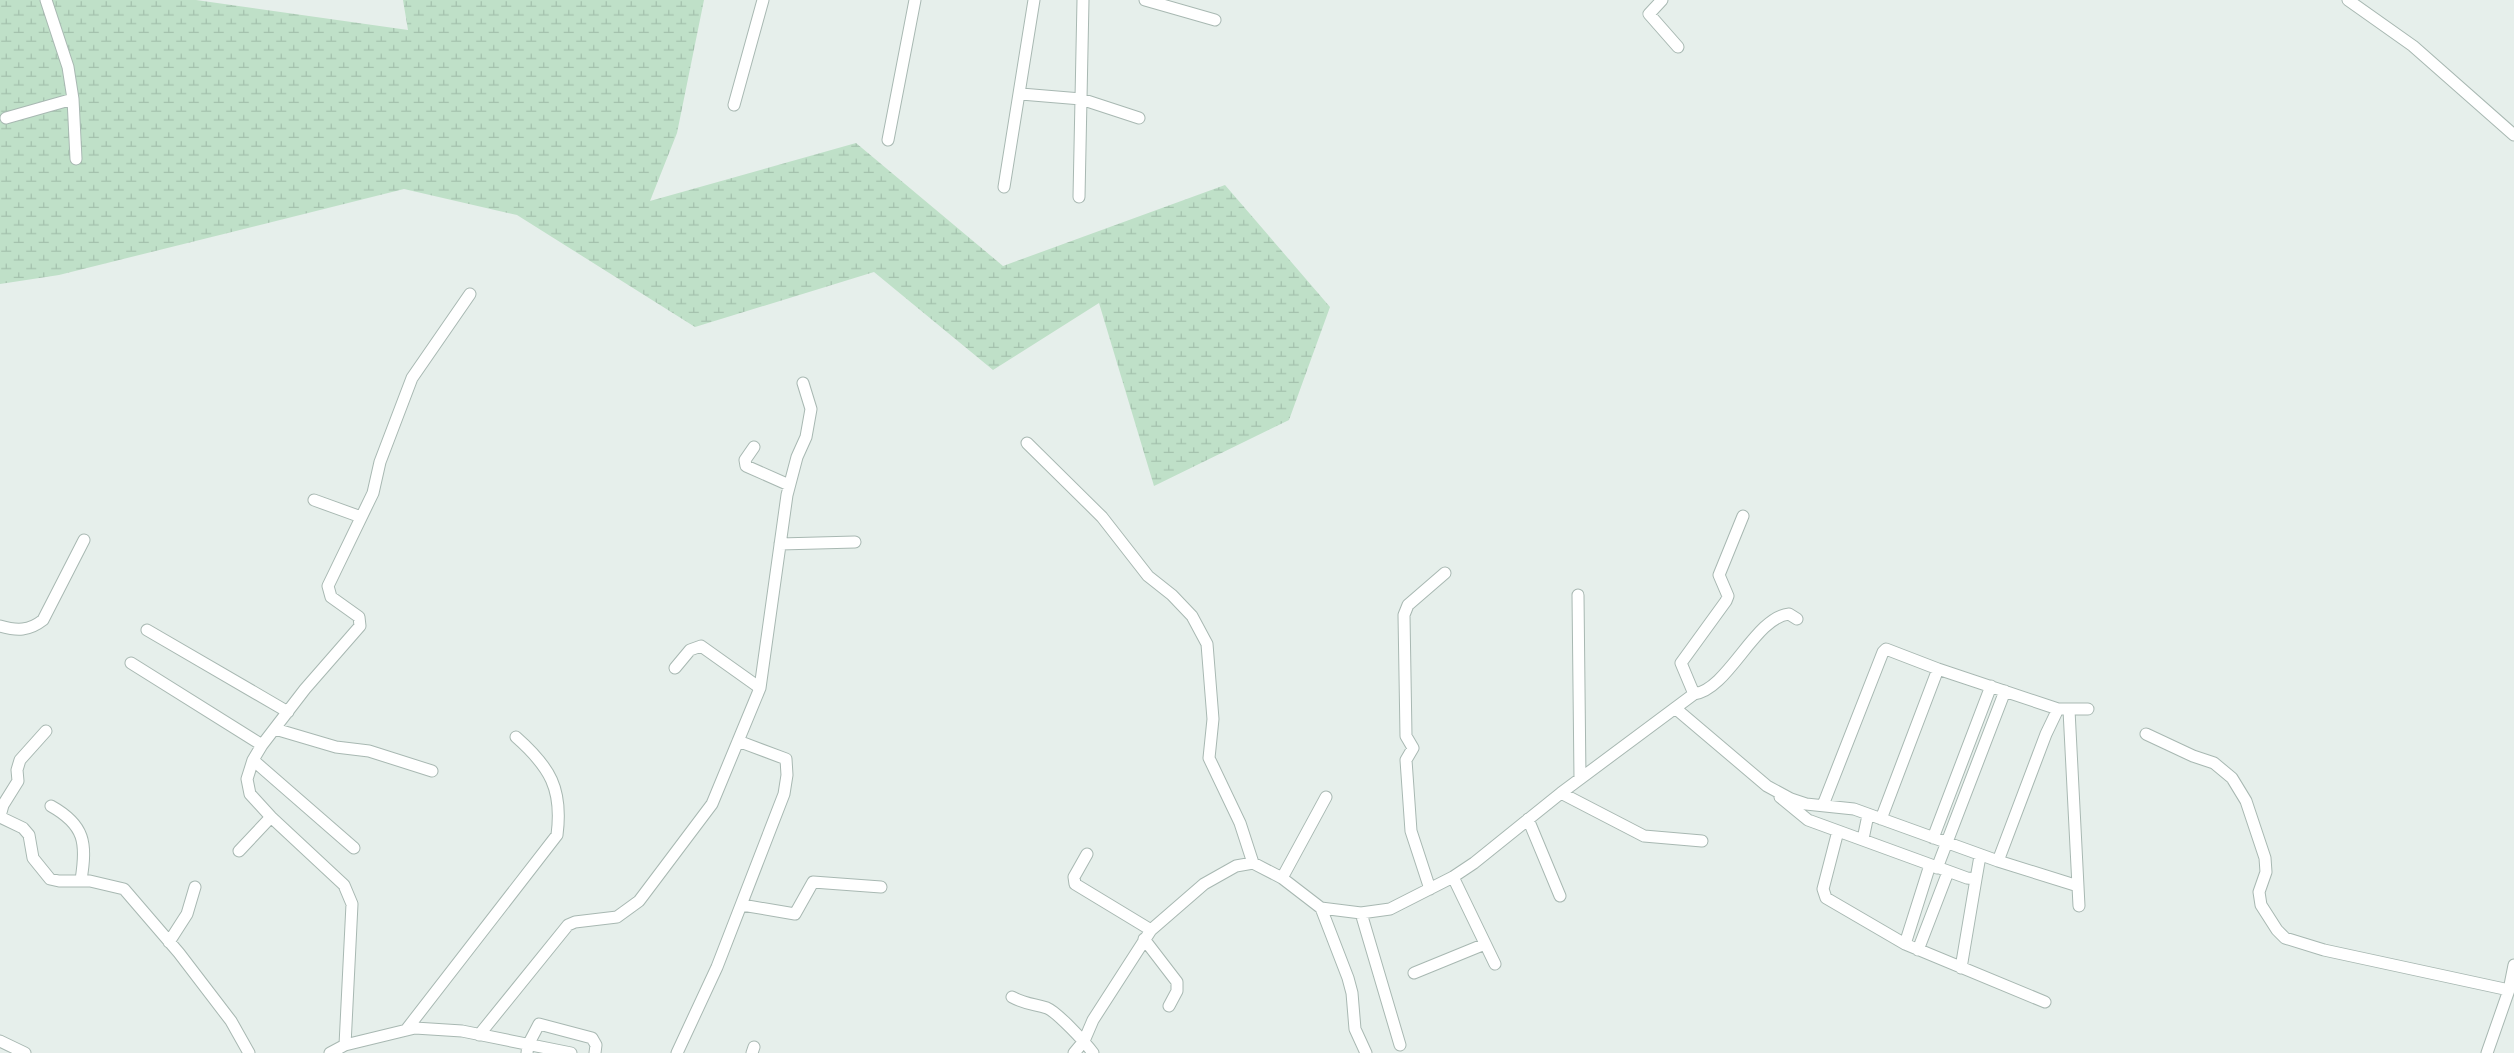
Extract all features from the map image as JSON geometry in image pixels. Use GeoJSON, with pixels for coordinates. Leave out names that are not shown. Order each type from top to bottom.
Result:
{"type":"FeatureCollection","features":[{"type":"Feature","properties":{"kind":"street"},"geometry":{"type":"LineString","coordinates":[[46,0],[68,67],[73,99],[76,159]]}},
{"type":"Feature","properties":{"kind":"street"},"geometry":{"type":"LineString","coordinates":[[734,104],[763,0]]}},
{"type":"Feature","properties":{"kind":"street"},"geometry":{"type":"LineString","coordinates":[[888,140],[915,0]]}},
{"type":"Feature","properties":{"kind":"street"},"geometry":{"type":"LineString","coordinates":[[1004,188],[1021,94],[1034,0]]}},
{"type":"Feature","properties":{"kind":"street"},"geometry":{"type":"LineString","coordinates":[[1079,197],[1083,0]]}},
{"type":"Feature","properties":{"kind":"street"},"geometry":{"type":"LineString","coordinates":[[1145,0],[1215,20]]}},
{"type":"Feature","properties":{"kind":"street"},"geometry":{"type":"LineString","coordinates":[[1662,0],[1649,14],[1678,47]]}},
{"type":"Feature","properties":{"kind":"street"},"geometry":{"type":"LineString","coordinates":[[2348,0],[2413,46],[2512,130]]}},
{"type":"Feature","properties":{"kind":"street"},"geometry":{"type":"LineString","coordinates":[[1021,94],[1081,99],[1139,118]]}},
{"type":"Feature","properties":{"kind":"street"},"geometry":{"type":"LineString","coordinates":[[6,118],[73,99]]}},
{"type":"Feature","properties":{"kind":"street"},"geometry":{"type":"LineString","coordinates":[[345,1045],[352,904],[344,885],[250,794],[247,779],[253,760],[262,745],[360,626],[359,617],[331,597],[328,586],[373,493],[380,462],[412,378],[470,294]]}},
{"type":"Feature","properties":{"kind":"street"},"geometry":{"type":"LineString","coordinates":[[479,1034],[568,925],[580,921],[598,921],[617,917],[639,901],[712,804],[760,688],[789,485],[806,437],[811,409],[803,383]]}},
{"type":"Feature","properties":{"kind":"street"},"geometry":{"type":"LineString","coordinates":[[1027,443],[1102,517],[1148,576],[1172,595],[1192,616],[1207,644],[1214,719],[1209,758],[1240,823],[1253,863]]}},
{"type":"Feature","properties":{"kind":"street"},"geometry":{"type":"LineString","coordinates":[[754,447],[745,460],[746,466],[789,485]]}},
{"type":"Feature","properties":{"kind":"street"},"geometry":{"type":"LineString","coordinates":[[314,500],[361,517]]}},
{"type":"Feature","properties":{"kind":"street"},"geometry":{"type":"LineString","coordinates":[[1694,694],[1681,663],[1726,602],[1728,596],[1719,576],[1743,516]]}},
{"type":"Feature","properties":{"kind":"street"},"geometry":{"type":"LineString","coordinates":[[0,626],[20,630],[34,627],[43,620],[84,540]]}},
{"type":"Feature","properties":{"kind":"street"},"geometry":{"type":"LineString","coordinates":[[780,544],[855,542]]}},
{"type":"Feature","properties":{"kind":"street"},"geometry":{"type":"LineString","coordinates":[[1430,889],[1411,831],[1406,760],[1412,748],[1406,736],[1404,615],[1408,605],[1445,572]]}},
{"type":"Feature","properties":{"kind":"street"},"geometry":{"type":"LineString","coordinates":[[1578,595],[1580,779]]}},
{"type":"Feature","properties":{"kind":"street"},"geometry":{"type":"LineString","coordinates":[[1074,1053],[1084,1041],[1093,1020],[1147,934],[1204,884],[1236,866],[1253,863],[1282,878],[1321,908],[1361,913],[1390,909],[1453,877],[1675,708],[1694,694],[1704,691],[1734,664],[1774,619],[1789,614],[1797,619]]}},
{"type":"Feature","properties":{"kind":"street"},"geometry":{"type":"LineString","coordinates":[[147,630],[288,712]]}},
{"type":"Feature","properties":{"kind":"street"},"geometry":{"type":"LineString","coordinates":[[675,668],[690,650],[701,646],[760,688]]}},
{"type":"Feature","properties":{"kind":"street"},"geometry":{"type":"LineString","coordinates":[[1822,805],[1884,650],[1889,648],[1938,669],[2005,691],[2064,709],[2088,709]]}},
{"type":"Feature","properties":{"kind":"street"},"geometry":{"type":"LineString","coordinates":[[131,662],[262,745]]}},
{"type":"Feature","properties":{"kind":"street"},"geometry":{"type":"LineString","coordinates":[[1881,819],[1938,669]]}},
{"type":"Feature","properties":{"kind":"street"},"geometry":{"type":"LineString","coordinates":[[1934,838],[1991,686]]}},
{"type":"Feature","properties":{"kind":"street"},"geometry":{"type":"LineString","coordinates":[[1918,950],[1946,842],[2005,691]]}},
{"type":"Feature","properties":{"kind":"street"},"geometry":{"type":"LineString","coordinates":[[1675,708],[1767,786],[1776,791],[1806,804],[1837,806],[1881,819],[1980,856],[2078,886]]}},
{"type":"Feature","properties":{"kind":"street"},"geometry":{"type":"LineString","coordinates":[[1998,861],[2046,734],[2064,709]]}},
{"type":"Feature","properties":{"kind":"street"},"geometry":{"type":"LineString","coordinates":[[2064,709],[2079,906]]}},
{"type":"Feature","properties":{"kind":"street"},"geometry":{"type":"LineString","coordinates":[[275,729],[336,747],[369,751],[432,770]]}},
{"type":"Feature","properties":{"kind":"street"},"geometry":{"type":"LineString","coordinates":[[46,731],[20,760],[17,770],[18,781],[3,806],[0,816],[29,834],[33,858],[50,879],[59,881],[81,880],[124,889],[169,942],[231,1021],[250,1053]]}},
{"type":"Feature","properties":{"kind":"street"},"geometry":{"type":"LineString","coordinates":[[2146,734],[2193,756],[2214,762],[2232,778],[2246,801],[2265,858],[2266,872],[2259,892],[2262,905],[2276,930],[2285,938],[2324,950],[2509,990]]}},
{"type":"Feature","properties":{"kind":"street"},"geometry":{"type":"LineString","coordinates":[[406,1030],[557,835],[559,819],[554,782],[536,754],[516,737]]}},
{"type":"Feature","properties":{"kind":"street"},"geometry":{"type":"LineString","coordinates":[[677,1053],[717,967],[742,905],[776,818],[787,775],[786,758],[738,741]]}},
{"type":"Feature","properties":{"kind":"street"},"geometry":{"type":"LineString","coordinates":[[253,760],[354,848]]}},
{"type":"Feature","properties":{"kind":"street"},"geometry":{"type":"LineString","coordinates":[[1776,791],[1782,801],[1803,816],[1938,868],[1976,879]]}},
{"type":"Feature","properties":{"kind":"street"},"geometry":{"type":"LineString","coordinates":[[1561,793],[1644,836],[1702,841]]}},
{"type":"Feature","properties":{"kind":"street"},"geometry":{"type":"LineString","coordinates":[[1282,878],[1326,797]]}},
{"type":"Feature","properties":{"kind":"street"},"geometry":{"type":"LineString","coordinates":[[50,806],[68,816],[75,823],[85,855],[81,880]]}},
{"type":"Feature","properties":{"kind":"street"},"geometry":{"type":"LineString","coordinates":[[1863,839],[1868,815]]}},
{"type":"Feature","properties":{"kind":"street"},"geometry":{"type":"LineString","coordinates":[[239,851],[272,817]]}},
{"type":"Feature","properties":{"kind":"street"},"geometry":{"type":"LineString","coordinates":[[1528,819],[1560,896]]}},
{"type":"Feature","properties":{"kind":"street"},"geometry":{"type":"LineString","coordinates":[[1838,831],[1823,888],[1824,896],[1905,944],[2046,1002]]}},
{"type":"Feature","properties":{"kind":"street"},"geometry":{"type":"LineString","coordinates":[[1087,854],[1074,878],[1075,884],[1147,934],[1177,982],[1177,991],[1169,1006]]}},
{"type":"Feature","properties":{"kind":"street"},"geometry":{"type":"LineString","coordinates":[[1961,968],[1980,856]]}},
{"type":"Feature","properties":{"kind":"street"},"geometry":{"type":"LineString","coordinates":[[1905,944],[1938,868]]}},
{"type":"Feature","properties":{"kind":"street"},"geometry":{"type":"LineString","coordinates":[[1453,877],[1495,964]]}},
{"type":"Feature","properties":{"kind":"street"},"geometry":{"type":"LineString","coordinates":[[742,905],[795,914],[813,882],[881,887]]}},
{"type":"Feature","properties":{"kind":"street"},"geometry":{"type":"LineString","coordinates":[[169,942],[187,914],[195,887]]}},
{"type":"Feature","properties":{"kind":"street"},"geometry":{"type":"LineString","coordinates":[[1321,908],[1348,978],[1352,993],[1355,1029],[1366,1053]]}},
{"type":"Feature","properties":{"kind":"street"},"geometry":{"type":"LineString","coordinates":[[1361,913],[1400,1045]]}},
{"type":"Feature","properties":{"kind":"street"},"geometry":{"type":"LineString","coordinates":[[1414,973],[1485,944]]}},
{"type":"Feature","properties":{"kind":"street"},"geometry":{"type":"LineString","coordinates":[[2487,1053],[2509,990],[2514,965]]}},
{"type":"Feature","properties":{"kind":"street"},"geometry":{"type":"LineString","coordinates":[[1012,997],[1023,1003],[1049,1009],[1084,1041],[1092,1053]]}},
{"type":"Feature","properties":{"kind":"street"},"geometry":{"type":"LineString","coordinates":[[527,1049],[539,1024],[592,1038],[596,1045],[596,1053]]}},
{"type":"Feature","properties":{"kind":"street"},"geometry":{"type":"LineString","coordinates":[[330,1053],[345,1045],[414,1028],[479,1034],[527,1049],[571,1053]]}},
{"type":"Feature","properties":{"kind":"street"},"geometry":{"type":"LineString","coordinates":[[0,1041],[22,1052]]}},
{"type":"Feature","properties":{"kind":"green space"},"geometry":{"type":"Polygon","coordinates":[[[0,0],[196,0],[408,30],[403,0],[704,0],[677,133],[650,201],[856,143],[1003,266],[1225,185],[1330,307],[1289,420],[1154,486],[1099,303],[993,370],[874,272],[695,327],[517,215],[404,189],[59,275],[0,284],[0,0]]]}}]}
